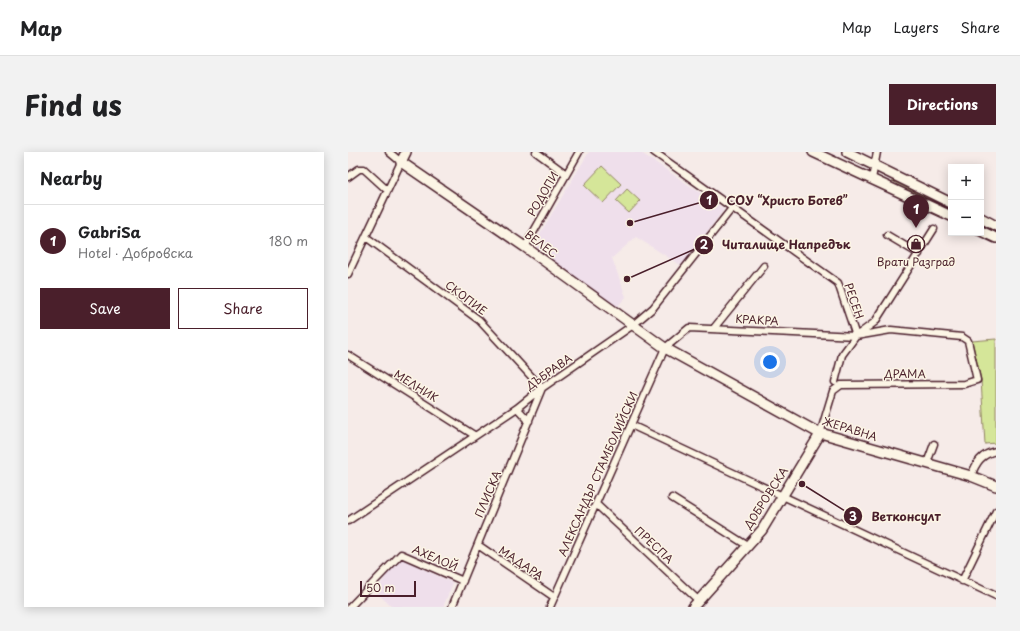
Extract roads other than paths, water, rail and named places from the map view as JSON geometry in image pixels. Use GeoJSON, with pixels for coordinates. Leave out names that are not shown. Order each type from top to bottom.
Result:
{"type":"FeatureCollection","features":[{"type":"Feature","properties":{"kind":"street"},"geometry":{"type":"LineString","coordinates":[[389,152],[401,162]]}},
{"type":"Feature","properties":{"kind":"street"},"geometry":{"type":"LineString","coordinates":[[348,274],[406,152]]}},
{"type":"Feature","properties":{"kind":"street"},"geometry":{"type":"LineString","coordinates":[[536,152],[566,174]]}},
{"type":"Feature","properties":{"kind":"street","name":"РОДОПИ"},"geometry":{"type":"LineString","coordinates":[[525,247],[579,152]]}},
{"type":"Feature","properties":{"kind":"street","name":"РЕСЕН"},"geometry":{"type":"LineString","coordinates":[[654,152],[838,283],[856,336]]}},
{"type":"Feature","properties":{"kind":"street"},"geometry":{"type":"LineString","coordinates":[[813,152],[948,215]]}},
{"type":"Feature","properties":{"kind":"street"},"geometry":{"type":"LineString","coordinates":[[846,152],[948,202]]}},
{"type":"Feature","properties":{"kind":"street"},"geometry":{"type":"LineString","coordinates":[[872,179],[877,152]]}},
{"type":"Feature","properties":{"kind":"street","name":"ВЕЛЕС"},"geometry":{"type":"LineString","coordinates":[[401,162],[525,247],[665,348]]}},
{"type":"Feature","properties":{"kind":"street"},"geometry":{"type":"LineString","coordinates":[[348,177],[359,169],[364,169],[387,190]]}},
{"type":"Feature","properties":{"kind":"street","name":"ДЪБРАВА"},"geometry":{"type":"LineString","coordinates":[[348,521],[474,435],[517,408],[542,388],[633,326],[653,308],[733,207]]}},
{"type":"Feature","properties":{"kind":"street"},"geometry":{"type":"LineString","coordinates":[[984,220],[996,226]]}},
{"type":"Feature","properties":{"kind":"street"},"geometry":{"type":"LineString","coordinates":[[835,382],[842,355],[856,336],[875,322],[934,229]]}},
{"type":"Feature","properties":{"kind":"street"},"geometry":{"type":"LineString","coordinates":[[984,232],[996,238]]}},
{"type":"Feature","properties":{"kind":"street"},"geometry":{"type":"LineString","coordinates":[[887,235],[919,254]]}},
{"type":"Feature","properties":{"kind":"street","name":"СКОПИЕ"},"geometry":{"type":"LineString","coordinates":[[366,237],[479,320],[542,388]]}},
{"type":"Feature","properties":{"kind":"street"},"geometry":{"type":"LineString","coordinates":[[714,328],[764,266]]}},
{"type":"Feature","properties":{"kind":"street","name":"КРАКРА"},"geometry":{"type":"LineString","coordinates":[[665,348],[689,328],[856,336],[891,330],[962,337],[968,341],[977,380]]}},
{"type":"Feature","properties":{"kind":"street","name":"АЛЕКСАНДЪР СТАМБОЛИЙСКИ"},"geometry":{"type":"LineString","coordinates":[[550,607],[665,348]]}},
{"type":"Feature","properties":{"kind":"street","name":"ЖЕРАВНА"},"geometry":{"type":"LineString","coordinates":[[665,348],[820,434],[927,463],[971,476],[996,486]]}},
{"type":"Feature","properties":{"kind":"street","name":"МЕЛНИК"},"geometry":{"type":"LineString","coordinates":[[348,355],[474,435]]}},
{"type":"Feature","properties":{"kind":"street","name":"ДРАМА"},"geometry":{"type":"LineString","coordinates":[[820,434],[833,391],[841,385],[964,384],[977,380]]}},
{"type":"Feature","properties":{"kind":"street","name":"ПЛИСКА"},"geometry":{"type":"LineString","coordinates":[[452,607],[542,388]]}},
{"type":"Feature","properties":{"kind":"street"},"geometry":{"type":"LineString","coordinates":[[517,408],[529,421]]}},
{"type":"Feature","properties":{"kind":"street"},"geometry":{"type":"LineString","coordinates":[[631,425],[996,596]]}},
{"type":"Feature","properties":{"kind":"street","name":"ДОБРОВСКА"},"geometry":{"type":"LineString","coordinates":[[696,604],[762,530],[820,434]]}},
{"type":"Feature","properties":{"kind":"street"},"geometry":{"type":"LineString","coordinates":[[927,463],[934,444]]}},
{"type":"Feature","properties":{"kind":"street"},"geometry":{"type":"LineString","coordinates":[[971,476],[977,463],[984,455],[996,451]]}},
{"type":"Feature","properties":{"kind":"street"},"geometry":{"type":"LineString","coordinates":[[672,498],[748,546]]}},
{"type":"Feature","properties":{"kind":"street","name":"ПРЕСПА"},"geometry":{"type":"LineString","coordinates":[[596,504],[696,604]]}},
{"type":"Feature","properties":{"kind":"street"},"geometry":{"type":"LineString","coordinates":[[962,581],[996,511]]}},
{"type":"Feature","properties":{"kind":"street","name":"МАДАРА"},"geometry":{"type":"LineString","coordinates":[[478,545],[554,597]]}},
{"type":"Feature","properties":{"kind":"street","name":"АХЕЛОЙ"},"geometry":{"type":"LineString","coordinates":[[350,607],[401,554],[463,581]]}},
{"type":"Feature","properties":{"kind":"place","name":"СОУ “Христо Ботев”"},"geometry":{"type":"Point","coordinates":[630,223]}},
{"type":"Feature","properties":{"kind":"place","name":"GabriSa"},"geometry":{"type":"Point","coordinates":[916,228]}},
{"type":"Feature","properties":{"kind":"place","name":"Врати Разград"},"geometry":{"type":"Point","coordinates":[916,244]}},
{"type":"Feature","properties":{"kind":"place","name":"Читалище Напредък"},"geometry":{"type":"Point","coordinates":[627,279]}},
{"type":"Feature","properties":{"kind":"place","name":"Ветконсулт"},"geometry":{"type":"Point","coordinates":[802,484]}}]}
